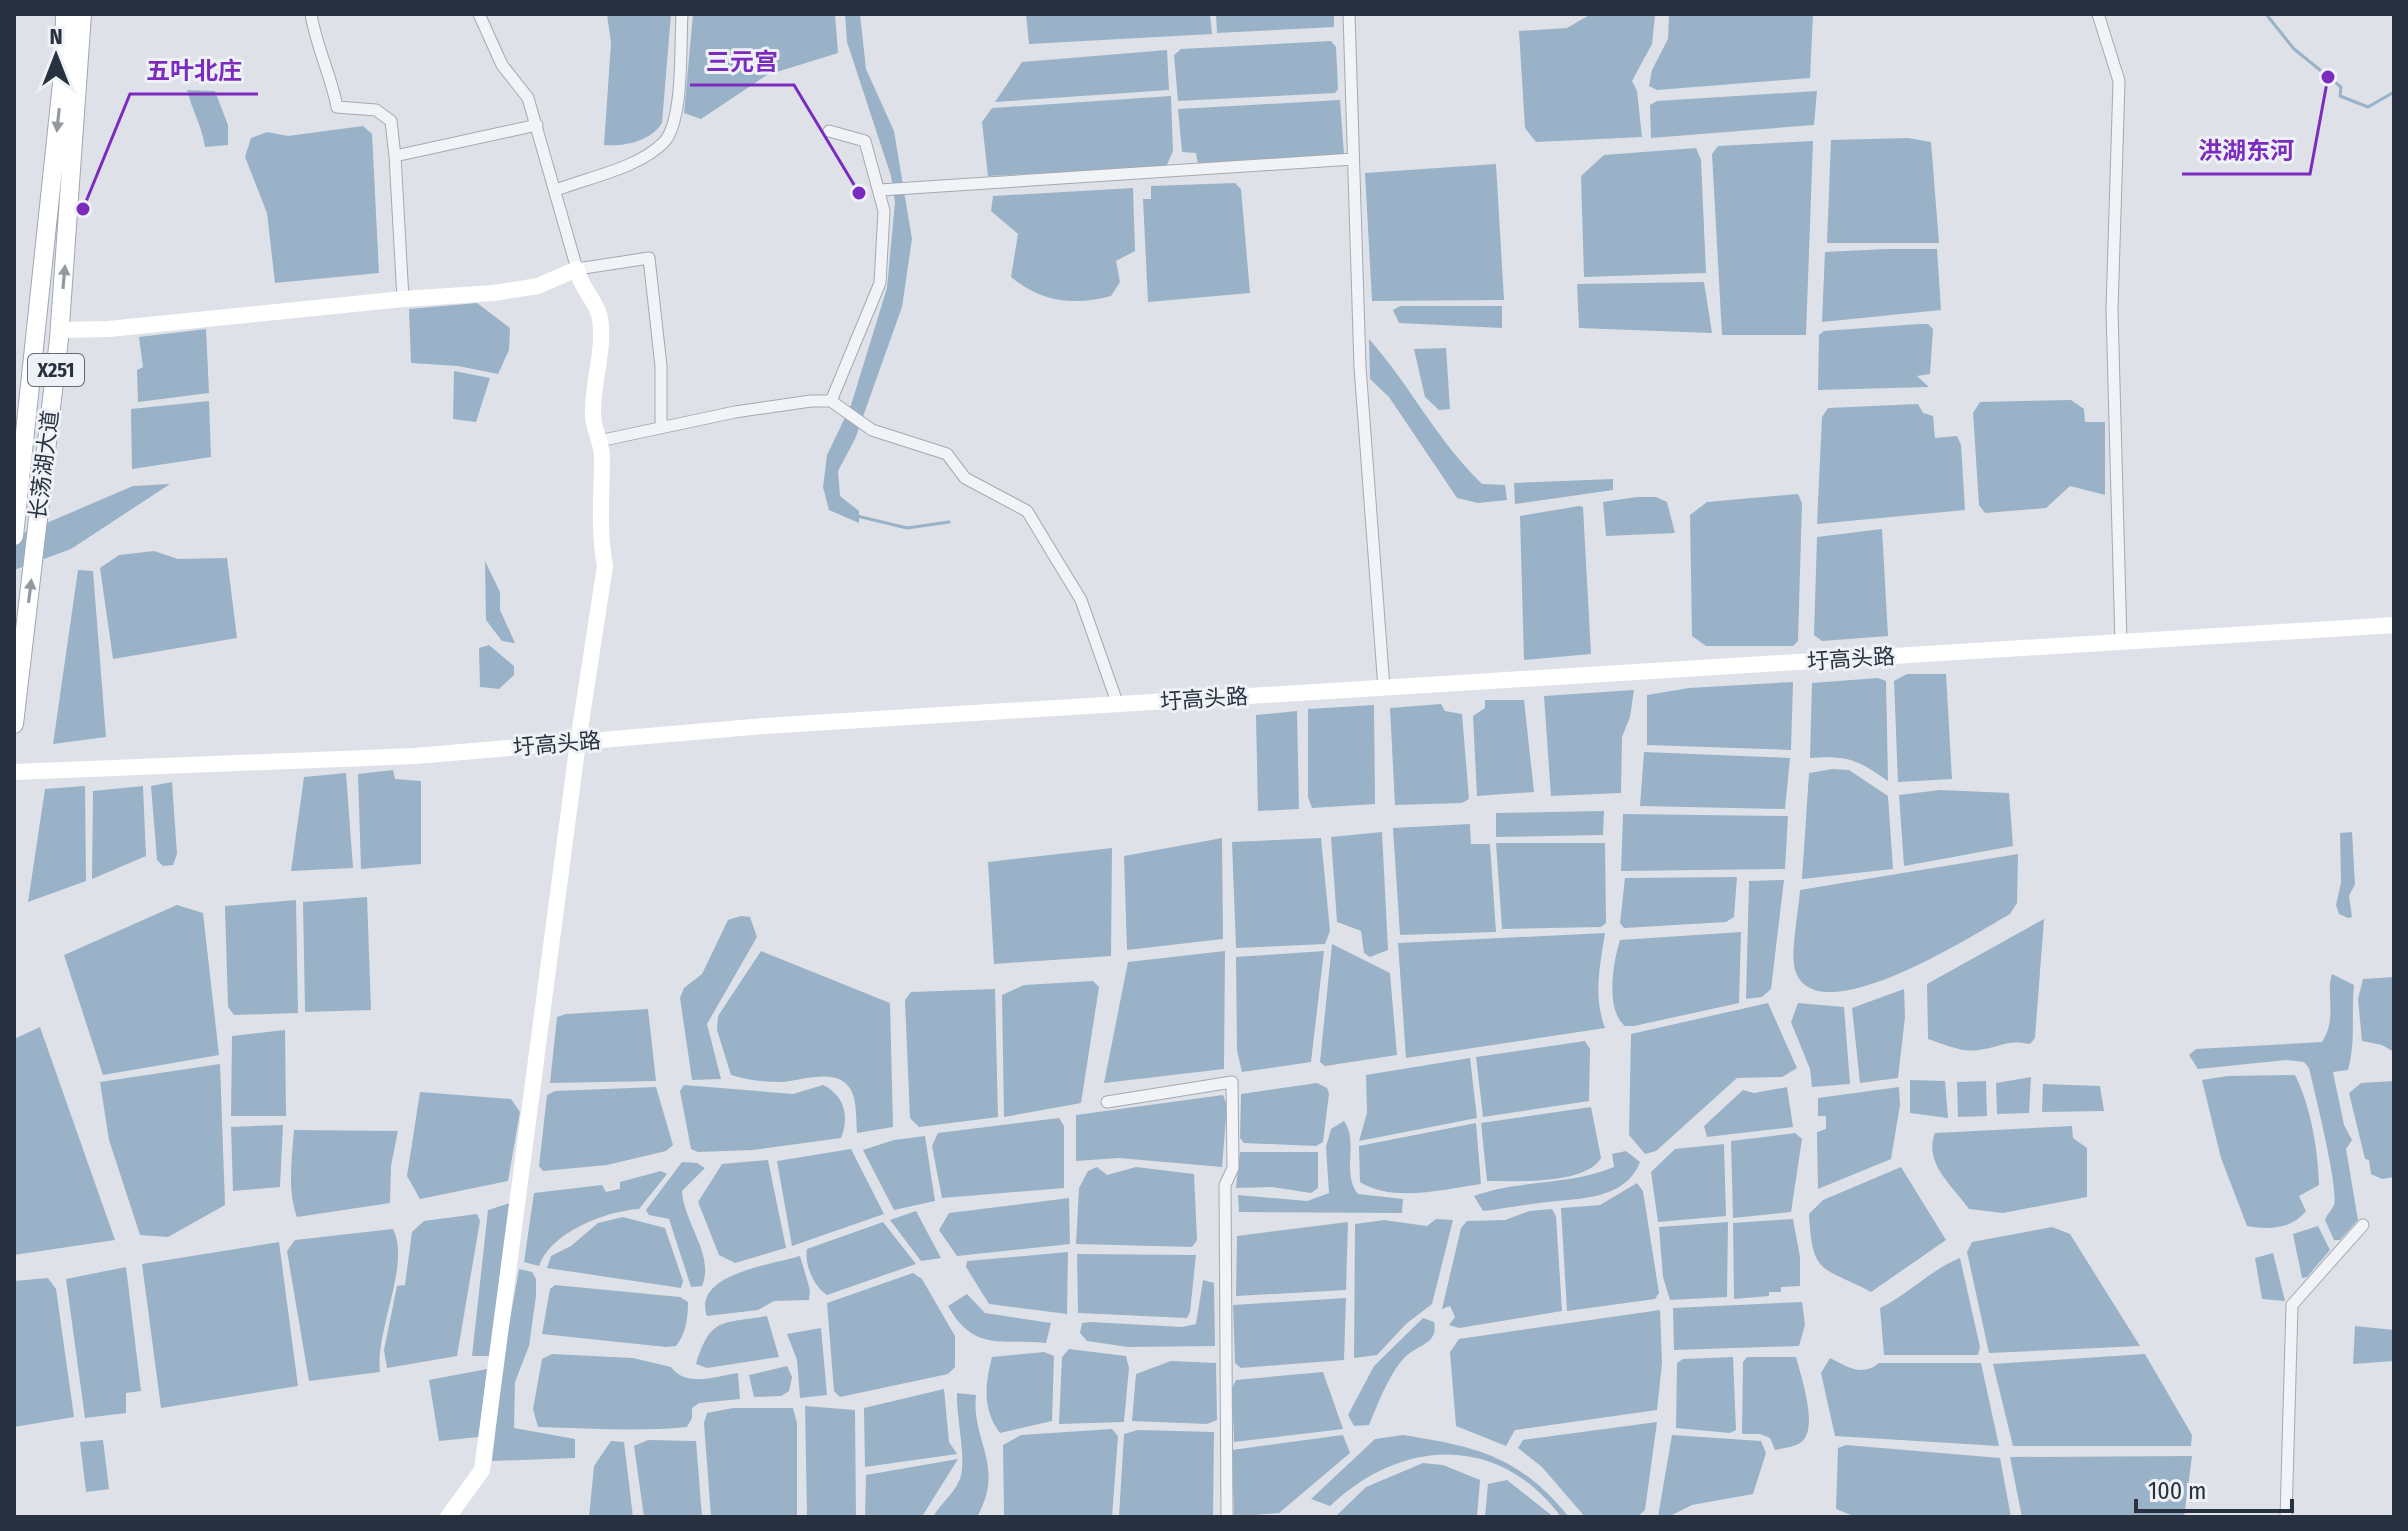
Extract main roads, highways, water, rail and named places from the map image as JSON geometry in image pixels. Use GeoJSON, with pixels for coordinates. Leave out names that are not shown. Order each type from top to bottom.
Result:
{"type":"FeatureCollection","features":[{"type":"Feature","properties":{"kind":"main road","name":"长荡湖大道"},"geometry":{"type":"LineString","coordinates":[[14,536],[64,65],[65,14]]}},
{"type":"Feature","properties":{"kind":"main road","name":"长荡湖大道"},"geometry":{"type":"LineString","coordinates":[[14,724],[60,330],[82,14]]}},
{"type":"Feature","properties":{"kind":"water"},"geometry":{"type":"Polygon","coordinates":[[[607,14],[671,14],[662,123],[644,138],[620,145],[604,145],[611,43],[607,14]]]}},
{"type":"Feature","properties":{"kind":"water"},"geometry":{"type":"Polygon","coordinates":[[[693,14],[835,14],[838,53],[767,75],[701,119],[684,113],[693,14]]]}},
{"type":"Feature","properties":{"kind":"water"},"geometry":{"type":"Polygon","coordinates":[[[845,14],[860,14],[866,69],[894,131],[912,239],[902,307],[855,439],[838,471],[840,496],[859,511],[859,523],[829,510],[823,487],[827,455],[851,405],[887,288],[895,202],[891,176],[847,42],[845,14]]]}},
{"type":"Feature","properties":{"kind":"water"},"geometry":{"type":"Polygon","coordinates":[[[1026,14],[1210,14],[1212,34],[1029,44],[1026,14]]]}},
{"type":"Feature","properties":{"kind":"water"},"geometry":{"type":"Polygon","coordinates":[[[1216,14],[1334,14],[1334,27],[1217,33],[1216,14]]]}},
{"type":"Feature","properties":{"kind":"water"},"geometry":{"type":"Polygon","coordinates":[[[1591,14],[1655,15],[1652,44],[1632,81],[1637,91],[1642,137],[1536,142],[1525,128],[1519,31],[1567,28],[1591,14]]]}},
{"type":"Feature","properties":{"kind":"water"},"geometry":{"type":"Polygon","coordinates":[[[1669,14],[1813,14],[1810,78],[1657,90],[1649,86],[1652,70],[1668,39],[1669,14]]]}},
{"type":"Feature","properties":{"kind":"water"},"geometry":{"type":"Polygon","coordinates":[[[1331,41],[1336,47],[1338,89],[1335,93],[1178,101],[1174,55],[1181,49],[1331,41]]]}},
{"type":"Feature","properties":{"kind":"water"},"geometry":{"type":"Polygon","coordinates":[[[1167,50],[1169,90],[995,102],[1022,62],[1167,50]]]}},
{"type":"Feature","properties":{"kind":"water"},"geometry":{"type":"Polygon","coordinates":[[[187,90],[215,91],[228,125],[228,145],[205,147],[187,90]]]}},
{"type":"Feature","properties":{"kind":"water"},"geometry":{"type":"Polygon","coordinates":[[[1817,91],[1814,125],[1651,138],[1650,105],[1657,101],[1817,91]]]}},
{"type":"Feature","properties":{"kind":"water"},"geometry":{"type":"Polygon","coordinates":[[[1171,96],[1173,151],[1166,167],[988,176],[982,122],[992,108],[1171,96]]]}},
{"type":"Feature","properties":{"kind":"water"},"geometry":{"type":"Polygon","coordinates":[[[1340,100],[1344,154],[1198,164],[1196,153],[1182,152],[1178,109],[1340,100]]]}},
{"type":"Feature","properties":{"kind":"water"},"geometry":{"type":"Polygon","coordinates":[[[363,126],[372,134],[379,273],[275,283],[267,213],[245,157],[251,138],[267,132],[288,136],[363,126]]]}},
{"type":"Feature","properties":{"kind":"water"},"geometry":{"type":"Polygon","coordinates":[[[1908,138],[1931,142],[1939,243],[1827,243],[1831,140],[1908,138]]]}},
{"type":"Feature","properties":{"kind":"water"},"geometry":{"type":"Polygon","coordinates":[[[1813,141],[1806,335],[1722,335],[1712,154],[1718,146],[1813,141]]]}},
{"type":"Feature","properties":{"kind":"water"},"geometry":{"type":"Polygon","coordinates":[[[1696,148],[1701,160],[1706,273],[1584,277],[1581,176],[1604,155],[1696,148]]]}},
{"type":"Feature","properties":{"kind":"water"},"geometry":{"type":"Polygon","coordinates":[[[1496,164],[1504,300],[1372,301],[1365,173],[1496,164]]]}},
{"type":"Feature","properties":{"kind":"water"},"geometry":{"type":"Polygon","coordinates":[[[1235,183],[1241,189],[1250,293],[1148,302],[1143,199],[1151,199],[1151,186],[1235,183]]]}},
{"type":"Feature","properties":{"kind":"water"},"geometry":{"type":"Polygon","coordinates":[[[1133,188],[1135,251],[1116,261],[1120,282],[1111,296],[1084,301],[1058,300],[1034,292],[1011,277],[1018,234],[991,211],[993,196],[1133,188]]]}},
{"type":"Feature","properties":{"kind":"water"},"geometry":{"type":"Polygon","coordinates":[[[1937,249],[1941,310],[1822,322],[1825,252],[1937,249]]]}},
{"type":"Feature","properties":{"kind":"water"},"geometry":{"type":"Polygon","coordinates":[[[1704,282],[1712,333],[1579,328],[1577,284],[1704,282]]]}},
{"type":"Feature","properties":{"kind":"water"},"geometry":{"type":"Polygon","coordinates":[[[477,303],[510,328],[509,350],[498,374],[458,366],[411,363],[409,309],[477,303]]]}},
{"type":"Feature","properties":{"kind":"water"},"geometry":{"type":"Polygon","coordinates":[[[1400,306],[1502,306],[1502,328],[1399,323],[1393,310],[1400,306]]]}},
{"type":"Feature","properties":{"kind":"water"},"geometry":{"type":"Polygon","coordinates":[[[1928,324],[1933,329],[1930,374],[1917,376],[1929,387],[1818,390],[1819,335],[1824,331],[1928,324]]]}},
{"type":"Feature","properties":{"kind":"water"},"geometry":{"type":"Polygon","coordinates":[[[206,329],[209,393],[138,402],[137,370],[143,367],[139,337],[206,329]]]}},
{"type":"Feature","properties":{"kind":"water"},"geometry":{"type":"Polygon","coordinates":[[[1369,339],[1466,467],[1482,484],[1505,485],[1507,500],[1478,503],[1457,498],[1389,397],[1370,379],[1369,339]]]}},
{"type":"Feature","properties":{"kind":"water"},"geometry":{"type":"Polygon","coordinates":[[[1446,348],[1450,409],[1439,410],[1425,397],[1414,349],[1446,348]]]}},
{"type":"Feature","properties":{"kind":"water"},"geometry":{"type":"Polygon","coordinates":[[[454,371],[490,378],[476,422],[453,419],[454,371]]]}},
{"type":"Feature","properties":{"kind":"water"},"geometry":{"type":"Polygon","coordinates":[[[2071,400],[2084,409],[2085,422],[2105,422],[2105,495],[2070,486],[2046,508],[1985,513],[1979,505],[1973,413],[1980,402],[2071,400]]]}},
{"type":"Feature","properties":{"kind":"water"},"geometry":{"type":"Polygon","coordinates":[[[209,401],[211,457],[132,469],[131,409],[209,401]]]}},
{"type":"Feature","properties":{"kind":"water"},"geometry":{"type":"Polygon","coordinates":[[[1918,404],[1923,413],[1933,416],[1935,438],[1957,436],[1961,445],[1965,510],[1817,524],[1822,417],[1828,408],[1918,404]]]}},
{"type":"Feature","properties":{"kind":"water"},"geometry":{"type":"Polygon","coordinates":[[[1613,479],[1613,490],[1515,504],[1514,483],[1613,479]]]}},
{"type":"Feature","properties":{"kind":"water"},"geometry":{"type":"Polygon","coordinates":[[[170,484],[71,549],[14,570],[14,537],[133,486],[170,484]]]}},
{"type":"Feature","properties":{"kind":"water"},"geometry":{"type":"Polygon","coordinates":[[[1798,494],[1802,503],[1798,641],[1793,646],[1706,646],[1692,636],[1690,515],[1707,502],[1798,494]]]}},
{"type":"Feature","properties":{"kind":"water"},"geometry":{"type":"Polygon","coordinates":[[[1656,497],[1667,502],[1675,533],[1606,536],[1603,502],[1656,497]]]}},
{"type":"Feature","properties":{"kind":"water"},"geometry":{"type":"Polygon","coordinates":[[[1583,507],[1591,654],[1524,660],[1520,516],[1583,507]]]}},
{"type":"Feature","properties":{"kind":"water"},"geometry":{"type":"Polygon","coordinates":[[[1882,529],[1888,636],[1822,641],[1814,635],[1817,537],[1882,529]]]}},
{"type":"Feature","properties":{"kind":"water"},"geometry":{"type":"Polygon","coordinates":[[[154,551],[178,559],[227,558],[237,638],[113,659],[100,568],[119,555],[154,551]]]}},
{"type":"Feature","properties":{"kind":"water"},"geometry":{"type":"Polygon","coordinates":[[[485,561],[500,592],[500,610],[515,643],[502,641],[486,620],[485,561]]]}},
{"type":"Feature","properties":{"kind":"water"},"geometry":{"type":"Polygon","coordinates":[[[78,570],[93,571],[106,737],[53,744],[78,570]]]}},
{"type":"Feature","properties":{"kind":"water"},"geometry":{"type":"Polygon","coordinates":[[[489,645],[514,666],[514,675],[499,689],[480,687],[479,648],[489,645]]]}},
{"type":"Feature","properties":{"kind":"water"},"geometry":{"type":"Polygon","coordinates":[[[1907,674],[1946,674],[1952,779],[1898,782],[1894,681],[1907,674]]]}},
{"type":"Feature","properties":{"kind":"water"},"geometry":{"type":"Polygon","coordinates":[[[1878,678],[1886,681],[1888,781],[1852,760],[1810,758],[1812,683],[1878,678]]]}},
{"type":"Feature","properties":{"kind":"water"},"geometry":{"type":"Polygon","coordinates":[[[1793,682],[1791,750],[1647,745],[1647,695],[1689,688],[1793,682]]]}},
{"type":"Feature","properties":{"kind":"water"},"geometry":{"type":"Polygon","coordinates":[[[1634,690],[1630,717],[1622,737],[1621,793],[1551,796],[1544,696],[1634,690]]]}},
{"type":"Feature","properties":{"kind":"water"},"geometry":{"type":"Polygon","coordinates":[[[1485,700],[1524,700],[1534,792],[1477,796],[1473,716],[1485,708],[1485,700]]]}},
{"type":"Feature","properties":{"kind":"water"},"geometry":{"type":"Polygon","coordinates":[[[1441,704],[1445,711],[1462,714],[1469,799],[1462,803],[1395,805],[1390,708],[1441,704]]]}},
{"type":"Feature","properties":{"kind":"water"},"geometry":{"type":"Polygon","coordinates":[[[1374,705],[1375,804],[1312,808],[1308,797],[1308,709],[1374,705]]]}},
{"type":"Feature","properties":{"kind":"water"},"geometry":{"type":"Polygon","coordinates":[[[1297,711],[1299,809],[1258,811],[1256,715],[1297,711]]]}},
{"type":"Feature","properties":{"kind":"water"},"geometry":{"type":"Polygon","coordinates":[[[1644,752],[1790,758],[1785,809],[1640,806],[1644,752]]]}},
{"type":"Feature","properties":{"kind":"water"},"geometry":{"type":"Polygon","coordinates":[[[393,770],[395,779],[421,781],[421,864],[361,869],[358,774],[393,770]]]}},
{"type":"Feature","properties":{"kind":"water"},"geometry":{"type":"Polygon","coordinates":[[[1849,770],[1888,796],[1893,869],[1802,879],[1809,773],[1849,770]]]}},
{"type":"Feature","properties":{"kind":"water"},"geometry":{"type":"Polygon","coordinates":[[[346,773],[353,868],[291,871],[304,777],[346,773]]]}},
{"type":"Feature","properties":{"kind":"water"},"geometry":{"type":"Polygon","coordinates":[[[172,782],[177,854],[173,865],[163,866],[157,860],[151,786],[172,782]]]}},
{"type":"Feature","properties":{"kind":"water"},"geometry":{"type":"Polygon","coordinates":[[[85,786],[86,881],[28,902],[45,789],[85,786]]]}},
{"type":"Feature","properties":{"kind":"water"},"geometry":{"type":"Polygon","coordinates":[[[143,786],[146,856],[92,879],[93,791],[143,786]]]}},
{"type":"Feature","properties":{"kind":"water"},"geometry":{"type":"Polygon","coordinates":[[[1940,790],[2009,793],[2013,846],[1904,866],[1899,795],[1940,790]]]}},
{"type":"Feature","properties":{"kind":"water"},"geometry":{"type":"Polygon","coordinates":[[[1604,811],[1603,835],[1496,837],[1496,813],[1604,811]]]}},
{"type":"Feature","properties":{"kind":"water"},"geometry":{"type":"Polygon","coordinates":[[[1623,814],[1788,816],[1785,869],[1621,871],[1623,814]]]}},
{"type":"Feature","properties":{"kind":"water"},"geometry":{"type":"Polygon","coordinates":[[[1470,824],[1471,844],[1490,844],[1496,932],[1400,935],[1393,828],[1470,824]]]}},
{"type":"Feature","properties":{"kind":"water"},"geometry":{"type":"Polygon","coordinates":[[[1382,832],[1388,950],[1370,957],[1364,953],[1361,931],[1337,922],[1331,837],[1382,832]]]}},
{"type":"Feature","properties":{"kind":"water"},"geometry":{"type":"Polygon","coordinates":[[[2352,832],[2355,884],[2349,896],[2352,917],[2348,918],[2339,914],[2336,905],[2341,883],[2340,833],[2352,832]]]}},
{"type":"Feature","properties":{"kind":"water"},"geometry":{"type":"Polygon","coordinates":[[[1222,838],[1223,939],[1127,950],[1124,856],[1222,838]]]}},
{"type":"Feature","properties":{"kind":"water"},"geometry":{"type":"Polygon","coordinates":[[[1321,838],[1330,931],[1325,944],[1236,948],[1232,842],[1321,838]]]}},
{"type":"Feature","properties":{"kind":"water"},"geometry":{"type":"Polygon","coordinates":[[[1496,843],[1605,843],[1606,923],[1601,927],[1502,929],[1496,843]]]}},
{"type":"Feature","properties":{"kind":"water"},"geometry":{"type":"Polygon","coordinates":[[[1112,848],[1111,956],[994,964],[988,862],[1112,848]]]}},
{"type":"Feature","properties":{"kind":"water"},"geometry":{"type":"Polygon","coordinates":[[[2018,854],[2017,903],[2010,914],[1966,940],[1898,974],[1864,986],[1833,992],[1809,988],[1795,970],[1794,942],[1800,890],[2018,854]]]}},
{"type":"Feature","properties":{"kind":"water"},"geometry":{"type":"Polygon","coordinates":[[[1737,877],[1734,917],[1726,922],[1624,928],[1620,923],[1625,878],[1737,877]]]}},
{"type":"Feature","properties":{"kind":"water"},"geometry":{"type":"Polygon","coordinates":[[[1784,880],[1771,989],[1762,997],[1746,999],[1749,881],[1784,880]]]}},
{"type":"Feature","properties":{"kind":"water"},"geometry":{"type":"Polygon","coordinates":[[[367,897],[371,1010],[305,1012],[303,902],[367,897]]]}},
{"type":"Feature","properties":{"kind":"water"},"geometry":{"type":"Polygon","coordinates":[[[296,900],[298,1013],[234,1015],[228,1007],[225,906],[296,900]]]}},
{"type":"Feature","properties":{"kind":"water"},"geometry":{"type":"Polygon","coordinates":[[[177,905],[203,913],[219,1055],[103,1075],[64,955],[177,905]]]}},
{"type":"Feature","properties":{"kind":"water"},"geometry":{"type":"Polygon","coordinates":[[[750,917],[757,937],[707,1024],[721,1079],[692,1080],[680,998],[684,988],[702,974],[728,920],[750,917]]]}},
{"type":"Feature","properties":{"kind":"water"},"geometry":{"type":"Polygon","coordinates":[[[2044,919],[2035,1038],[2030,1044],[2010,1043],[1973,1051],[1928,1039],[1927,984],[2044,919]]]}},
{"type":"Feature","properties":{"kind":"water"},"geometry":{"type":"Polygon","coordinates":[[[1741,932],[1739,1003],[1634,1026],[1625,1026],[1619,1019],[1612,985],[1620,940],[1741,932]]]}},
{"type":"Feature","properties":{"kind":"water"},"geometry":{"type":"Polygon","coordinates":[[[1605,933],[1598,993],[1605,1028],[1406,1058],[1398,943],[1605,933]]]}},
{"type":"Feature","properties":{"kind":"water"},"geometry":{"type":"Polygon","coordinates":[[[1332,944],[1390,973],[1397,1055],[1325,1066],[1320,1062],[1332,944]]]}},
{"type":"Feature","properties":{"kind":"water"},"geometry":{"type":"Polygon","coordinates":[[[761,951],[890,1003],[893,1127],[857,1133],[853,1095],[838,1078],[774,1082],[731,1075],[717,1030],[718,1016],[761,951]]]}},
{"type":"Feature","properties":{"kind":"water"},"geometry":{"type":"Polygon","coordinates":[[[1225,951],[1224,1069],[1104,1083],[1128,962],[1225,951]]]}},
{"type":"Feature","properties":{"kind":"water"},"geometry":{"type":"Polygon","coordinates":[[[1324,951],[1311,1062],[1242,1072],[1237,1051],[1236,957],[1324,951]]]}},
{"type":"Feature","properties":{"kind":"water"},"geometry":{"type":"Polygon","coordinates":[[[2332,974],[2354,985],[2352,1049],[2348,1070],[2333,1072],[2344,1125],[2352,1140],[2346,1149],[2358,1220],[2340,1240],[2334,1240],[2325,1220],[2334,1205],[2335,1195],[2309,1068],[2304,1062],[2286,1060],[2198,1069],[2189,1055],[2196,1049],[2322,1042],[2329,1024],[2332,974]]]}},
{"type":"Feature","properties":{"kind":"water"},"geometry":{"type":"Polygon","coordinates":[[[2394,977],[2394,1052],[2382,1045],[2362,1041],[2358,999],[2363,979],[2394,977]]]}},
{"type":"Feature","properties":{"kind":"water"},"geometry":{"type":"Polygon","coordinates":[[[1093,981],[1099,987],[1081,1103],[1004,1117],[1002,995],[1024,985],[1093,981]]]}},
{"type":"Feature","properties":{"kind":"water"},"geometry":{"type":"Polygon","coordinates":[[[995,989],[998,1117],[919,1127],[910,1118],[905,1000],[911,992],[995,989]]]}},
{"type":"Feature","properties":{"kind":"water"},"geometry":{"type":"Polygon","coordinates":[[[1904,989],[1905,1017],[1898,1078],[1860,1083],[1852,1008],[1904,989]]]}},
{"type":"Feature","properties":{"kind":"water"},"geometry":{"type":"Polygon","coordinates":[[[1768,1003],[1797,1068],[1782,1077],[1737,1078],[1656,1151],[1645,1154],[1629,1135],[1631,1034],[1768,1003]]]}},
{"type":"Feature","properties":{"kind":"water"},"geometry":{"type":"Polygon","coordinates":[[[1798,1003],[1844,1007],[1850,1084],[1812,1087],[1810,1069],[1791,1022],[1798,1003]]]}},
{"type":"Feature","properties":{"kind":"water"},"geometry":{"type":"Polygon","coordinates":[[[648,1009],[656,1081],[550,1083],[557,1017],[648,1009]]]}},
{"type":"Feature","properties":{"kind":"water"},"geometry":{"type":"Polygon","coordinates":[[[40,1027],[115,1240],[14,1255],[14,1039],[40,1027]]]}},
{"type":"Feature","properties":{"kind":"water"},"geometry":{"type":"Polygon","coordinates":[[[285,1030],[286,1116],[231,1116],[232,1036],[285,1030]]]}},
{"type":"Feature","properties":{"kind":"water"},"geometry":{"type":"Polygon","coordinates":[[[1585,1041],[1590,1049],[1589,1101],[1483,1117],[1476,1057],[1585,1041]]]}},
{"type":"Feature","properties":{"kind":"water"},"geometry":{"type":"Polygon","coordinates":[[[1470,1058],[1477,1118],[1359,1141],[1367,1113],[1366,1075],[1470,1058]]]}},
{"type":"Feature","properties":{"kind":"water"},"geometry":{"type":"Polygon","coordinates":[[[220,1064],[225,1205],[168,1237],[140,1235],[109,1140],[100,1082],[220,1064]]]}},
{"type":"Feature","properties":{"kind":"water"},"geometry":{"type":"Polygon","coordinates":[[[2295,1075],[2313,1129],[2319,1185],[2299,1196],[2306,1211],[2294,1222],[2272,1228],[2247,1226],[2221,1158],[2202,1080],[2228,1076],[2295,1075]]]}},
{"type":"Feature","properties":{"kind":"water"},"geometry":{"type":"Polygon","coordinates":[[[2031,1077],[2029,1113],[1997,1114],[1996,1083],[2031,1077]]]}},
{"type":"Feature","properties":{"kind":"water"},"geometry":{"type":"Polygon","coordinates":[[[1910,1080],[1945,1081],[1948,1118],[1910,1113],[1910,1080]]]}},
{"type":"Feature","properties":{"kind":"water"},"geometry":{"type":"Polygon","coordinates":[[[1986,1081],[1987,1116],[1958,1117],[1957,1082],[1986,1081]]]}},
{"type":"Feature","properties":{"kind":"water"},"geometry":{"type":"Polygon","coordinates":[[[2394,1081],[2394,1177],[2382,1179],[2371,1174],[2369,1160],[2365,1159],[2349,1093],[2361,1083],[2394,1081]]]}},
{"type":"Feature","properties":{"kind":"water"},"geometry":{"type":"Polygon","coordinates":[[[1317,1083],[1327,1088],[1329,1094],[1323,1142],[1316,1146],[1244,1143],[1240,1138],[1241,1094],[1317,1083]]]}},
{"type":"Feature","properties":{"kind":"water"},"geometry":{"type":"Polygon","coordinates":[[[2043,1084],[2100,1086],[2104,1111],[2042,1112],[2043,1084]]]}},
{"type":"Feature","properties":{"kind":"water"},"geometry":{"type":"Polygon","coordinates":[[[684,1085],[793,1094],[823,1085],[840,1100],[845,1114],[844,1130],[841,1138],[753,1150],[698,1152],[691,1149],[680,1091],[684,1085]]]}},
{"type":"Feature","properties":{"kind":"water"},"geometry":{"type":"Polygon","coordinates":[[[656,1087],[673,1145],[666,1151],[607,1165],[543,1171],[539,1166],[547,1095],[555,1091],[656,1087]]]}},
{"type":"Feature","properties":{"kind":"water"},"geometry":{"type":"Polygon","coordinates":[[[1787,1087],[1793,1127],[1707,1137],[1704,1126],[1743,1090],[1754,1093],[1787,1087]]]}},
{"type":"Feature","properties":{"kind":"water"},"geometry":{"type":"Polygon","coordinates":[[[1899,1087],[1900,1105],[1891,1159],[1818,1189],[1817,1132],[1826,1129],[1826,1116],[1818,1116],[1818,1098],[1899,1087]]]}},
{"type":"Feature","properties":{"kind":"water"},"geometry":{"type":"Polygon","coordinates":[[[420,1092],[511,1099],[520,1112],[508,1181],[420,1199],[407,1176],[420,1092]]]}},
{"type":"Feature","properties":{"kind":"water"},"geometry":{"type":"Polygon","coordinates":[[[1223,1095],[1227,1106],[1222,1167],[1119,1158],[1076,1161],[1076,1115],[1223,1095]]]}},
{"type":"Feature","properties":{"kind":"water"},"geometry":{"type":"Polygon","coordinates":[[[1591,1107],[1601,1158],[1593,1167],[1549,1180],[1487,1181],[1481,1123],[1591,1107]]]}},
{"type":"Feature","properties":{"kind":"water"},"geometry":{"type":"Polygon","coordinates":[[[1059,1118],[1064,1126],[1064,1188],[942,1198],[932,1146],[938,1133],[1059,1118]]]}},
{"type":"Feature","properties":{"kind":"water"},"geometry":{"type":"Polygon","coordinates":[[[1344,1121],[1350,1138],[1351,1177],[1358,1194],[1403,1199],[1402,1213],[1239,1212],[1238,1195],[1307,1201],[1329,1193],[1326,1147],[1331,1129],[1344,1121]]]}},
{"type":"Feature","properties":{"kind":"water"},"geometry":{"type":"Polygon","coordinates":[[[1476,1123],[1481,1184],[1403,1193],[1388,1192],[1360,1182],[1359,1146],[1476,1123]]]}},
{"type":"Feature","properties":{"kind":"water"},"geometry":{"type":"Polygon","coordinates":[[[283,1125],[280,1187],[233,1191],[231,1127],[283,1125]]]}},
{"type":"Feature","properties":{"kind":"water"},"geometry":{"type":"Polygon","coordinates":[[[2072,1126],[2073,1138],[2087,1148],[2087,1197],[2003,1213],[1969,1209],[1942,1174],[1933,1154],[1935,1133],[2072,1126]]]}},
{"type":"Feature","properties":{"kind":"water"},"geometry":{"type":"Polygon","coordinates":[[[294,1130],[398,1131],[391,1166],[390,1203],[297,1217],[291,1185],[294,1130]]]}},
{"type":"Feature","properties":{"kind":"water"},"geometry":{"type":"Polygon","coordinates":[[[1795,1133],[1802,1139],[1791,1212],[1733,1218],[1731,1141],[1795,1133]]]}},
{"type":"Feature","properties":{"kind":"water"},"geometry":{"type":"Polygon","coordinates":[[[925,1136],[935,1201],[894,1210],[863,1150],[894,1140],[925,1136]]]}},
{"type":"Feature","properties":{"kind":"water"},"geometry":{"type":"Polygon","coordinates":[[[1724,1144],[1726,1216],[1658,1222],[1651,1172],[1675,1149],[1724,1144]]]}},
{"type":"Feature","properties":{"kind":"water"},"geometry":{"type":"Polygon","coordinates":[[[851,1149],[884,1214],[792,1246],[777,1161],[851,1149]]]}},
{"type":"Feature","properties":{"kind":"water"},"geometry":{"type":"Polygon","coordinates":[[[1626,1151],[1640,1162],[1633,1175],[1623,1185],[1597,1196],[1483,1211],[1474,1196],[1509,1187],[1597,1173],[1614,1167],[1612,1154],[1626,1151]]]}},
{"type":"Feature","properties":{"kind":"water"},"geometry":{"type":"Polygon","coordinates":[[[1240,1152],[1318,1152],[1318,1188],[1311,1193],[1272,1187],[1236,1188],[1240,1152]]]}},
{"type":"Feature","properties":{"kind":"water"},"geometry":{"type":"Polygon","coordinates":[[[768,1160],[786,1248],[735,1263],[719,1255],[698,1202],[722,1164],[768,1160]]]}},
{"type":"Feature","properties":{"kind":"water"},"geometry":{"type":"Polygon","coordinates":[[[682,1162],[697,1163],[705,1168],[682,1191],[705,1263],[702,1286],[691,1287],[669,1219],[649,1215],[646,1210],[682,1162]]]}},
{"type":"Feature","properties":{"kind":"water"},"geometry":{"type":"Polygon","coordinates":[[[1097,1167],[1107,1175],[1136,1167],[1194,1174],[1197,1240],[1192,1247],[1076,1244],[1079,1188],[1088,1171],[1097,1167]]]}},
{"type":"Feature","properties":{"kind":"water"},"geometry":{"type":"Polygon","coordinates":[[[1901,1167],[1946,1240],[1871,1292],[1831,1273],[1817,1260],[1809,1214],[1823,1200],[1901,1167]]]}},
{"type":"Feature","properties":{"kind":"water"},"geometry":{"type":"Polygon","coordinates":[[[661,1171],[667,1174],[639,1209],[611,1214],[580,1226],[554,1243],[539,1266],[524,1262],[534,1193],[602,1185],[606,1192],[620,1189],[620,1182],[661,1171]]]}},
{"type":"Feature","properties":{"kind":"water"},"geometry":{"type":"Polygon","coordinates":[[[1637,1183],[1643,1191],[1659,1293],[1655,1299],[1567,1311],[1561,1208],[1600,1205],[1637,1183]]]}},
{"type":"Feature","properties":{"kind":"water"},"geometry":{"type":"Polygon","coordinates":[[[1069,1198],[1070,1244],[957,1256],[939,1230],[949,1213],[1069,1198]]]}},
{"type":"Feature","properties":{"kind":"water"},"geometry":{"type":"Polygon","coordinates":[[[510,1203],[494,1356],[472,1356],[488,1210],[510,1203]]]}},
{"type":"Feature","properties":{"kind":"water"},"geometry":{"type":"Polygon","coordinates":[[[1552,1209],[1556,1216],[1562,1311],[1459,1328],[1449,1325],[1455,1317],[1450,1306],[1442,1309],[1461,1228],[1467,1221],[1505,1220],[1529,1211],[1552,1209]]]}},
{"type":"Feature","properties":{"kind":"water"},"geometry":{"type":"Polygon","coordinates":[[[916,1211],[941,1258],[921,1261],[890,1220],[916,1211]]]}},
{"type":"Feature","properties":{"kind":"water"},"geometry":{"type":"Polygon","coordinates":[[[477,1214],[480,1221],[457,1356],[387,1368],[384,1350],[397,1286],[405,1285],[412,1232],[424,1221],[477,1214]]]}},
{"type":"Feature","properties":{"kind":"water"},"geometry":{"type":"Polygon","coordinates":[[[623,1217],[665,1228],[683,1281],[681,1288],[547,1268],[551,1256],[571,1246],[598,1223],[623,1217]]]}},
{"type":"Feature","properties":{"kind":"water"},"geometry":{"type":"Polygon","coordinates":[[[1436,1219],[1453,1220],[1432,1304],[1406,1324],[1377,1355],[1354,1358],[1355,1224],[1384,1220],[1427,1226],[1436,1219]]]}},
{"type":"Feature","properties":{"kind":"water"},"geometry":{"type":"Polygon","coordinates":[[[1793,1219],[1800,1257],[1800,1286],[1781,1287],[1781,1292],[1769,1292],[1769,1296],[1734,1299],[1733,1223],[1793,1219]]]}},
{"type":"Feature","properties":{"kind":"water"},"geometry":{"type":"Polygon","coordinates":[[[883,1222],[916,1264],[827,1295],[822,1291],[809,1268],[807,1249],[883,1222]]]}},
{"type":"Feature","properties":{"kind":"water"},"geometry":{"type":"Polygon","coordinates":[[[1348,1222],[1346,1290],[1236,1296],[1237,1236],[1348,1222]]]}},
{"type":"Feature","properties":{"kind":"water"},"geometry":{"type":"Polygon","coordinates":[[[1728,1222],[1727,1297],[1670,1300],[1663,1277],[1659,1227],[1728,1222]]]}},
{"type":"Feature","properties":{"kind":"water"},"geometry":{"type":"Polygon","coordinates":[[[2318,1226],[2330,1250],[2307,1277],[2302,1278],[2293,1234],[2318,1226]]]}},
{"type":"Feature","properties":{"kind":"water"},"geometry":{"type":"Polygon","coordinates":[[[2052,1227],[2070,1234],[2140,1346],[1989,1353],[1967,1252],[1972,1242],[2052,1227]]]}},
{"type":"Feature","properties":{"kind":"water"},"geometry":{"type":"Polygon","coordinates":[[[393,1229],[398,1260],[382,1337],[380,1372],[309,1381],[287,1251],[295,1240],[393,1229]]]}},
{"type":"Feature","properties":{"kind":"water"},"geometry":{"type":"Polygon","coordinates":[[[279,1242],[298,1386],[161,1408],[142,1264],[279,1242]]]}},
{"type":"Feature","properties":{"kind":"water"},"geometry":{"type":"Polygon","coordinates":[[[1068,1252],[1067,1314],[989,1304],[966,1267],[967,1261],[1068,1252]]]}},
{"type":"Feature","properties":{"kind":"water"},"geometry":{"type":"Polygon","coordinates":[[[2273,1253],[2285,1301],[2262,1299],[2255,1258],[2273,1253]]]}},
{"type":"Feature","properties":{"kind":"water"},"geometry":{"type":"Polygon","coordinates":[[[1077,1254],[1196,1255],[1187,1318],[1078,1313],[1077,1254]]]}},
{"type":"Feature","properties":{"kind":"water"},"geometry":{"type":"Polygon","coordinates":[[[800,1256],[810,1290],[809,1300],[774,1301],[758,1310],[707,1316],[706,1302],[711,1290],[722,1281],[754,1268],[800,1256]]]}},
{"type":"Feature","properties":{"kind":"water"},"geometry":{"type":"Polygon","coordinates":[[[1960,1258],[1980,1347],[1978,1355],[1884,1355],[1880,1308],[1960,1258]]]}},
{"type":"Feature","properties":{"kind":"water"},"geometry":{"type":"Polygon","coordinates":[[[126,1267],[141,1391],[126,1393],[126,1413],[85,1418],[66,1279],[126,1267]]]}},
{"type":"Feature","properties":{"kind":"water"},"geometry":{"type":"Polygon","coordinates":[[[519,1269],[532,1272],[536,1279],[536,1296],[529,1346],[515,1382],[514,1428],[575,1439],[575,1458],[492,1461],[505,1348],[519,1269]]]}},
{"type":"Feature","properties":{"kind":"water"},"geometry":{"type":"Polygon","coordinates":[[[913,1273],[922,1279],[955,1336],[955,1367],[948,1374],[840,1397],[834,1391],[827,1303],[913,1273]]]}},
{"type":"Feature","properties":{"kind":"water"},"geometry":{"type":"Polygon","coordinates":[[[48,1278],[56,1289],[74,1417],[14,1427],[14,1281],[48,1278]]]}},
{"type":"Feature","properties":{"kind":"water"},"geometry":{"type":"Polygon","coordinates":[[[1203,1280],[1214,1283],[1215,1346],[1128,1347],[1087,1341],[1080,1333],[1082,1323],[1091,1322],[1182,1327],[1196,1324],[1203,1280]]]}},
{"type":"Feature","properties":{"kind":"water"},"geometry":{"type":"Polygon","coordinates":[[[555,1285],[680,1297],[688,1302],[684,1331],[676,1346],[666,1347],[542,1334],[550,1289],[555,1285]]]}},
{"type":"Feature","properties":{"kind":"water"},"geometry":{"type":"Polygon","coordinates":[[[967,1294],[985,1313],[1051,1323],[1046,1343],[990,1340],[968,1331],[948,1306],[967,1294]]]}},
{"type":"Feature","properties":{"kind":"water"},"geometry":{"type":"Polygon","coordinates":[[[1346,1298],[1344,1360],[1241,1368],[1235,1363],[1233,1305],[1346,1298]]]}},
{"type":"Feature","properties":{"kind":"water"},"geometry":{"type":"Polygon","coordinates":[[[1802,1302],[1805,1325],[1799,1346],[1674,1350],[1673,1308],[1802,1302]]]}},
{"type":"Feature","properties":{"kind":"water"},"geometry":{"type":"Polygon","coordinates":[[[1660,1310],[1662,1363],[1657,1410],[1515,1430],[1506,1446],[1456,1426],[1450,1352],[1459,1339],[1660,1310]]]}},
{"type":"Feature","properties":{"kind":"water"},"geometry":{"type":"Polygon","coordinates":[[[767,1316],[779,1357],[707,1368],[696,1364],[707,1337],[720,1325],[767,1316]]]}},
{"type":"Feature","properties":{"kind":"water"},"geometry":{"type":"Polygon","coordinates":[[[1423,1318],[1434,1322],[1433,1335],[1399,1364],[1369,1425],[1354,1426],[1348,1415],[1374,1366],[1423,1318]]]}},
{"type":"Feature","properties":{"kind":"water"},"geometry":{"type":"Polygon","coordinates":[[[2355,1326],[2394,1330],[2394,1361],[2353,1364],[2355,1326]]]}},
{"type":"Feature","properties":{"kind":"water"},"geometry":{"type":"Polygon","coordinates":[[[821,1328],[827,1395],[800,1398],[797,1360],[787,1334],[821,1328]]]}},
{"type":"Feature","properties":{"kind":"water"},"geometry":{"type":"Polygon","coordinates":[[[1069,1349],[1126,1356],[1129,1368],[1124,1422],[1059,1424],[1062,1357],[1069,1349]]]}},
{"type":"Feature","properties":{"kind":"water"},"geometry":{"type":"Polygon","coordinates":[[[1044,1352],[1054,1356],[1052,1421],[1000,1433],[988,1406],[992,1357],[1044,1352]]]}},
{"type":"Feature","properties":{"kind":"water"},"geometry":{"type":"Polygon","coordinates":[[[552,1354],[633,1358],[671,1367],[693,1379],[738,1373],[740,1399],[699,1403],[692,1408],[692,1418],[687,1427],[538,1427],[533,1409],[542,1359],[552,1354]]]}},
{"type":"Feature","properties":{"kind":"water"},"geometry":{"type":"Polygon","coordinates":[[[2145,1354],[2192,1435],[2191,1446],[2013,1446],[1993,1364],[2145,1354]]]}},
{"type":"Feature","properties":{"kind":"water"},"geometry":{"type":"Polygon","coordinates":[[[1733,1357],[1736,1430],[1730,1433],[1676,1428],[1677,1363],[1683,1359],[1733,1357]]]}},
{"type":"Feature","properties":{"kind":"water"},"geometry":{"type":"Polygon","coordinates":[[[1747,1357],[1796,1357],[1809,1416],[1806,1437],[1800,1443],[1775,1450],[1770,1438],[1760,1434],[1742,1434],[1743,1362],[1747,1357]]]}},
{"type":"Feature","properties":{"kind":"water"},"geometry":{"type":"Polygon","coordinates":[[[1830,1358],[1861,1370],[1879,1363],[1981,1363],[1999,1446],[1835,1436],[1821,1373],[1830,1358]]]}},
{"type":"Feature","properties":{"kind":"water"},"geometry":{"type":"Polygon","coordinates":[[[1171,1361],[1216,1363],[1217,1420],[1207,1424],[1132,1421],[1136,1374],[1171,1361]]]}},
{"type":"Feature","properties":{"kind":"water"},"geometry":{"type":"Polygon","coordinates":[[[787,1366],[792,1377],[789,1391],[781,1396],[754,1397],[749,1375],[787,1366]]]}},
{"type":"Feature","properties":{"kind":"water"},"geometry":{"type":"Polygon","coordinates":[[[487,1369],[479,1437],[439,1441],[429,1380],[487,1369]]]}},
{"type":"Feature","properties":{"kind":"water"},"geometry":{"type":"Polygon","coordinates":[[[1323,1372],[1343,1429],[1234,1442],[1232,1388],[1236,1380],[1323,1372]]]}},
{"type":"Feature","properties":{"kind":"water"},"geometry":{"type":"Polygon","coordinates":[[[944,1389],[949,1442],[957,1454],[865,1467],[864,1408],[944,1389]]]}},
{"type":"Feature","properties":{"kind":"water"},"geometry":{"type":"Polygon","coordinates":[[[957,1393],[976,1395],[978,1427],[988,1468],[985,1499],[977,1517],[933,1517],[956,1486],[961,1473],[957,1393]]]}},
{"type":"Feature","properties":{"kind":"water"},"geometry":{"type":"Polygon","coordinates":[[[805,1406],[855,1410],[856,1517],[807,1517],[805,1406]]]}},
{"type":"Feature","properties":{"kind":"water"},"geometry":{"type":"Polygon","coordinates":[[[733,1408],[793,1408],[797,1423],[797,1517],[711,1517],[704,1423],[707,1413],[733,1408]]]}},
{"type":"Feature","properties":{"kind":"water"},"geometry":{"type":"Polygon","coordinates":[[[1657,1422],[1645,1510],[1637,1517],[1585,1517],[1542,1467],[1518,1448],[1523,1440],[1657,1422]]]}},
{"type":"Feature","properties":{"kind":"water"},"geometry":{"type":"Polygon","coordinates":[[[1112,1429],[1118,1436],[1112,1517],[1004,1515],[1003,1445],[1021,1435],[1112,1429]]]}},
{"type":"Feature","properties":{"kind":"water"},"geometry":{"type":"Polygon","coordinates":[[[1138,1430],[1214,1432],[1213,1517],[1119,1517],[1124,1434],[1138,1430]]]}},
{"type":"Feature","properties":{"kind":"water"},"geometry":{"type":"Polygon","coordinates":[[[1343,1435],[1350,1453],[1279,1513],[1234,1517],[1232,1450],[1343,1435]]]}},
{"type":"Feature","properties":{"kind":"water"},"geometry":{"type":"Polygon","coordinates":[[[1403,1435],[1475,1450],[1514,1467],[1551,1496],[1569,1517],[1561,1517],[1536,1490],[1509,1470],[1480,1459],[1449,1454],[1418,1457],[1388,1467],[1358,1484],[1330,1506],[1311,1499],[1375,1439],[1403,1435]]]}},
{"type":"Feature","properties":{"kind":"water"},"geometry":{"type":"Polygon","coordinates":[[[1672,1435],[1761,1441],[1766,1453],[1753,1494],[1692,1505],[1668,1517],[1658,1517],[1672,1435]]]}},
{"type":"Feature","properties":{"kind":"water"},"geometry":{"type":"Polygon","coordinates":[[[103,1440],[109,1489],[86,1492],[80,1442],[103,1440]]]}},
{"type":"Feature","properties":{"kind":"water"},"geometry":{"type":"Polygon","coordinates":[[[648,1440],[696,1441],[702,1517],[644,1517],[634,1446],[648,1440]]]}},
{"type":"Feature","properties":{"kind":"water"},"geometry":{"type":"Polygon","coordinates":[[[611,1441],[624,1442],[633,1517],[589,1517],[594,1466],[611,1441]]]}},
{"type":"Feature","properties":{"kind":"water"},"geometry":{"type":"Polygon","coordinates":[[[1846,1445],[2000,1458],[2011,1517],[1856,1517],[1836,1509],[1838,1448],[1846,1445]]]}},
{"type":"Feature","properties":{"kind":"water"},"geometry":{"type":"Polygon","coordinates":[[[2192,1456],[2184,1517],[2022,1517],[2010,1457],[2192,1456]]]}},
{"type":"Feature","properties":{"kind":"water"},"geometry":{"type":"Polygon","coordinates":[[[958,1459],[923,1515],[865,1517],[866,1475],[958,1459]]]}},
{"type":"Feature","properties":{"kind":"water"},"geometry":{"type":"Polygon","coordinates":[[[1423,1463],[1443,1465],[1480,1480],[1477,1517],[1335,1517],[1366,1487],[1423,1463]]]}},
{"type":"Feature","properties":{"kind":"water"},"geometry":{"type":"Polygon","coordinates":[[[1507,1480],[1553,1517],[1485,1517],[1488,1484],[1507,1480]]]}},
{"type":"Feature","properties":{"kind":"waterway"},"geometry":{"type":"LineString","coordinates":[[2266,14],[2294,49],[2341,87],[2340,96],[2368,107],[2394,92]]}},
{"type":"Feature","properties":{"kind":"waterway"},"geometry":{"type":"LineString","coordinates":[[857,516],[907,528],[949,522]]}},
{"type":"Feature","properties":{"kind":"place","name":"洪湖东河"},"geometry":{"type":"Point","coordinates":[2328,77]}},
{"type":"Feature","properties":{"kind":"place","name":"三元宫"},"geometry":{"type":"Point","coordinates":[859,193]}},
{"type":"Feature","properties":{"kind":"place","name":"五叶北庄"},"geometry":{"type":"Point","coordinates":[83,209]}}]}
